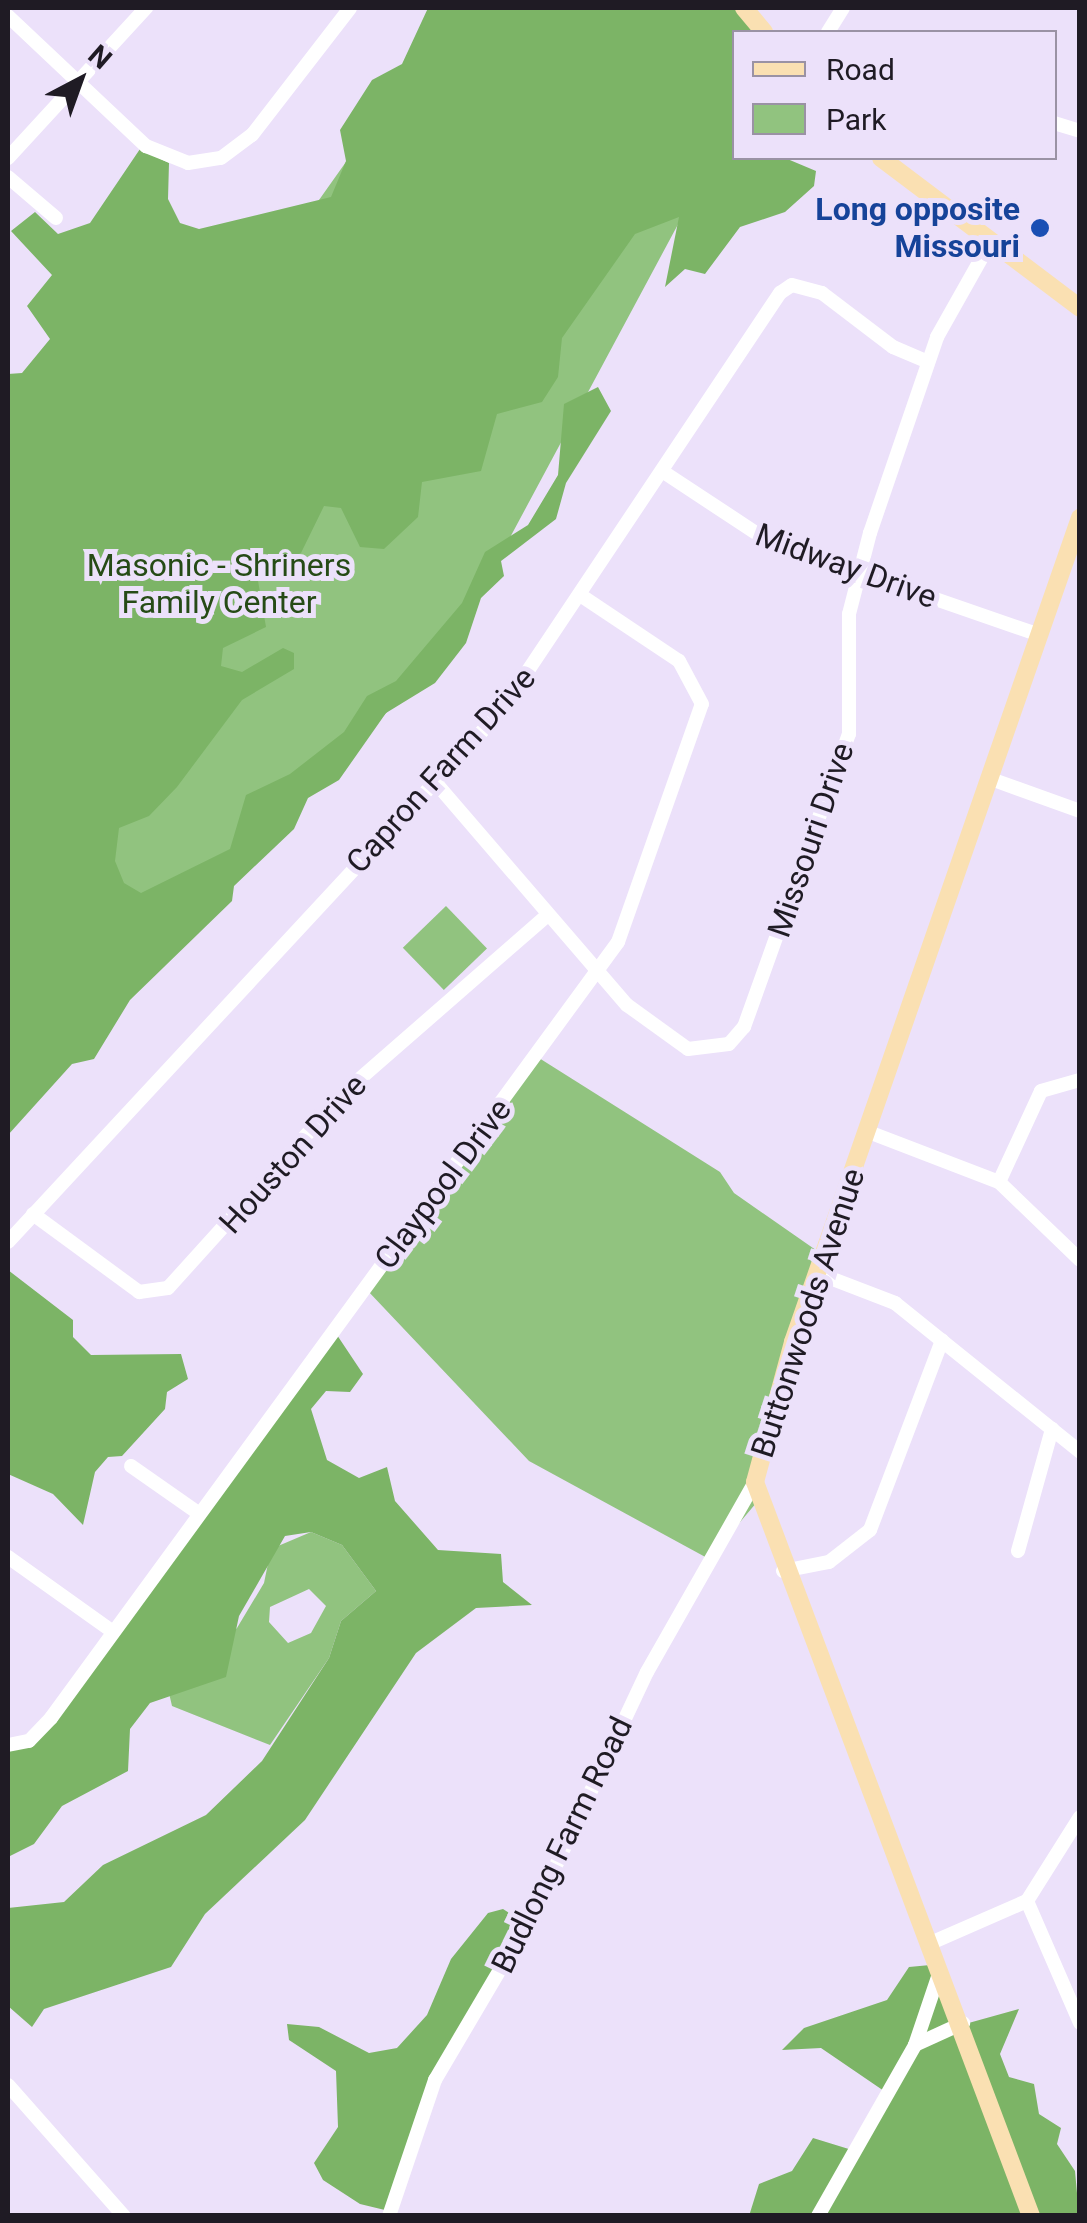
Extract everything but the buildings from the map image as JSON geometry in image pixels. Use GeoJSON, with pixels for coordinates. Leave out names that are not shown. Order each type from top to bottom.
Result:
{"type":"FeatureCollection","features":[{"type":"Feature","properties":{"kind":"street"},"geometry":{"type":"LineString","coordinates":[[8,158],[146,8]]}},
{"type":"Feature","properties":{"kind":"street"},"geometry":{"type":"LineString","coordinates":[[8,16],[146,146],[205,162],[252,135],[350,8]]}},
{"type":"Feature","properties":{"kind":"street"},"geometry":{"type":"LineString","coordinates":[[744,8],[762,30]]}},
{"type":"Feature","properties":{"kind":"street"},"geometry":{"type":"LineString","coordinates":[[829,30],[843,8]]}},
{"type":"Feature","properties":{"kind":"street"},"geometry":{"type":"LineString","coordinates":[[884,160],[1080,308]]}},
{"type":"Feature","properties":{"kind":"street"},"geometry":{"type":"LineString","coordinates":[[8,177],[56,218]]}},
{"type":"Feature","properties":{"kind":"street","name":"Missouri Drive"},"geometry":{"type":"LineString","coordinates":[[434,782],[597,974],[688,1049],[713,1052],[744,1027],[850,734],[849,614],[859,572],[928,362],[957,290],[991,241]]}},
{"type":"Feature","properties":{"kind":"street","name":"Capron Farm Drive"},"geometry":{"type":"LineString","coordinates":[[8,1242],[501,711],[792,286],[822,292],[892,347],[928,362]]}},
{"type":"Feature","properties":{"kind":"street","name":"Midway Drive"},"geometry":{"type":"LineString","coordinates":[[665,473],[768,541],[1040,635]]}},
{"type":"Feature","properties":{"kind":"street","name":"Buttonwoods Avenue"},"geometry":{"type":"LineString","coordinates":[[1030,2216],[942,1965],[782,1571],[756,1482],[817,1273],[1080,518]]}},
{"type":"Feature","properties":{"kind":"street","name":"Claypool Drive"},"geometry":{"type":"LineString","coordinates":[[8,1745],[29,1741],[51,1718],[597,974],[633,907],[702,704],[679,662],[582,597]]}},
{"type":"Feature","properties":{"kind":"street"},"geometry":{"type":"LineString","coordinates":[[991,779],[1080,811]]}},
{"type":"Feature","properties":{"kind":"street","name":"Houston Drive"},"geometry":{"type":"LineString","coordinates":[[33,1214],[139,1292],[168,1288],[348,1090],[545,916]]}},
{"type":"Feature","properties":{"kind":"street"},"geometry":{"type":"LineString","coordinates":[[998,1182],[1040,1090],[1080,1080]]}},
{"type":"Feature","properties":{"kind":"street"},"geometry":{"type":"LineString","coordinates":[[866,1130],[998,1182],[1080,1260]]}},
{"type":"Feature","properties":{"kind":"street"},"geometry":{"type":"LineString","coordinates":[[817,1273],[895,1304],[1080,1452]]}},
{"type":"Feature","properties":{"kind":"street"},"geometry":{"type":"LineString","coordinates":[[782,1571],[838,1557],[870,1530],[942,1340]]}},
{"type":"Feature","properties":{"kind":"street"},"geometry":{"type":"LineString","coordinates":[[1018,1552],[1052,1428]]}},
{"type":"Feature","properties":{"kind":"street"},"geometry":{"type":"LineString","coordinates":[[131,1466],[198,1513]]}},
{"type":"Feature","properties":{"kind":"street","name":"Budlong Farm Road"},"geometry":{"type":"LineString","coordinates":[[389,2216],[429,2092],[534,1912],[647,1672],[756,1482]]}},
{"type":"Feature","properties":{"kind":"street"},"geometry":{"type":"LineString","coordinates":[[8,1556],[113,1632]]}},
{"type":"Feature","properties":{"kind":"street"},"geometry":{"type":"LineString","coordinates":[[933,1942],[1027,1901],[1080,1817]]}},
{"type":"Feature","properties":{"kind":"street"},"geometry":{"type":"LineString","coordinates":[[1027,1901],[1080,2024]]}},
{"type":"Feature","properties":{"kind":"street"},"geometry":{"type":"LineString","coordinates":[[818,2216],[914,2045],[942,1965]]}},
{"type":"Feature","properties":{"kind":"street"},"geometry":{"type":"LineString","coordinates":[[914,2045],[963,2023]]}},
{"type":"Feature","properties":{"kind":"street"},"geometry":{"type":"LineString","coordinates":[[8,2085],[124,2216]]}},
{"type":"Feature","properties":{"kind":"green space","name":"Masonic - Shriners Family Center"},"geometry":{"type":"Polygon","coordinates":[[[428,8],[746,8],[765,30],[732,30],[732,160],[790,160],[816,171],[814,186],[785,212],[740,227],[705,274],[685,269],[665,287],[679,217],[635,234],[562,338],[558,377],[542,402],[497,414],[481,471],[422,482],[418,517],[384,549],[360,547],[341,508],[324,506],[301,553],[257,575],[266,627],[223,648],[221,666],[242,672],[283,648],[294,653],[294,669],[242,700],[177,787],[149,816],[119,828],[115,861],[124,883],[141,893],[230,849],[246,795],[290,774],[344,732],[367,696],[396,681],[462,603],[485,552],[528,525],[558,475],[564,404],[598,387],[611,411],[566,483],[556,519],[501,561],[504,576],[481,598],[466,643],[435,683],[386,713],[339,780],[308,798],[294,829],[234,886],[232,901],[130,1000],[94,1059],[72,1064],[8,1135],[8,374],[22,373],[50,339],[27,306],[52,275],[11,231],[35,212],[58,234],[90,223],[140,149],[169,163],[168,199],[180,223],[199,229],[331,197],[346,161],[340,130],[372,80],[402,64],[428,8]]]}},
{"type":"Feature","properties":{"kind":"green space","name":"Masonic - Shriners Family Center"},"geometry":{"type":"Polygon","coordinates":[[[455,8],[732,32],[732,124],[455,640],[141,973],[8,481],[268,272],[455,8]]]}},
{"type":"Feature","properties":{"kind":"green space"},"geometry":{"type":"Polygon","coordinates":[[[446,906],[487,948],[444,990],[403,948],[446,906]]]}},
{"type":"Feature","properties":{"kind":"green space"},"geometry":{"type":"Polygon","coordinates":[[[539,1058],[720,1172],[734,1193],[823,1255],[757,1502],[709,1559],[529,1461],[367,1290],[539,1058]]]}},
{"type":"Feature","properties":{"kind":"green space"},"geometry":{"type":"Polygon","coordinates":[[[8,1270],[73,1320],[73,1337],[91,1355],[181,1354],[188,1379],[167,1392],[165,1409],[122,1456],[108,1457],[95,1472],[83,1525],[53,1494],[8,1474],[8,1270]]]}},
{"type":"Feature","properties":{"kind":"green space"},"geometry":{"type":"Polygon","coordinates":[[[335,1332],[363,1374],[350,1392],[326,1391],[311,1409],[327,1460],[359,1478],[387,1467],[395,1501],[438,1550],[501,1554],[503,1582],[532,1605],[476,1608],[416,1653],[305,1820],[205,1914],[171,1967],[44,2009],[32,2027],[8,2006],[8,1908],[64,1902],[103,1865],[206,1815],[262,1761],[329,1658],[341,1621],[376,1591],[342,1545],[311,1532],[285,1536],[239,1616],[226,1677],[150,1703],[130,1729],[128,1771],[62,1806],[34,1844],[8,1857],[8,1745],[29,1742],[335,1332]]]}},
{"type":"Feature","properties":{"kind":"green space"},"geometry":{"type":"Polygon","coordinates":[[[311,1532],[342,1545],[376,1591],[341,1621],[329,1658],[270,1745],[172,1706],[169,1693],[237,1628],[264,1583],[271,1549],[311,1532]],[[309,1589],[270,1607],[269,1622],[288,1643],[311,1633],[326,1606],[309,1589]]]}},
{"type":"Feature","properties":{"kind":"green space"},"geometry":{"type":"Polygon","coordinates":[[[503,1909],[527,1924],[440,2072],[389,2211],[360,2204],[323,2180],[314,2163],[338,2127],[336,2071],[289,2040],[287,2024],[319,2027],[369,2053],[397,2048],[427,2015],[451,1959],[488,1913],[503,1909]]]}},
{"type":"Feature","properties":{"kind":"green space"},"geometry":{"type":"Polygon","coordinates":[[[941,1964],[965,2024],[1019,2009],[1000,2054],[1009,2077],[1034,2084],[1039,2114],[1061,2128],[1057,2144],[1075,2171],[1079,2215],[749,2216],[759,2184],[792,2171],[813,2138],[852,2150],[884,2091],[821,2048],[782,2050],[804,2028],[887,2000],[909,1967],[941,1964]]]}},
{"type":"Feature","properties":{"kind":"place","name":"Long opposite Missouri"},"geometry":{"type":"Point","coordinates":[1040,228]}}]}
